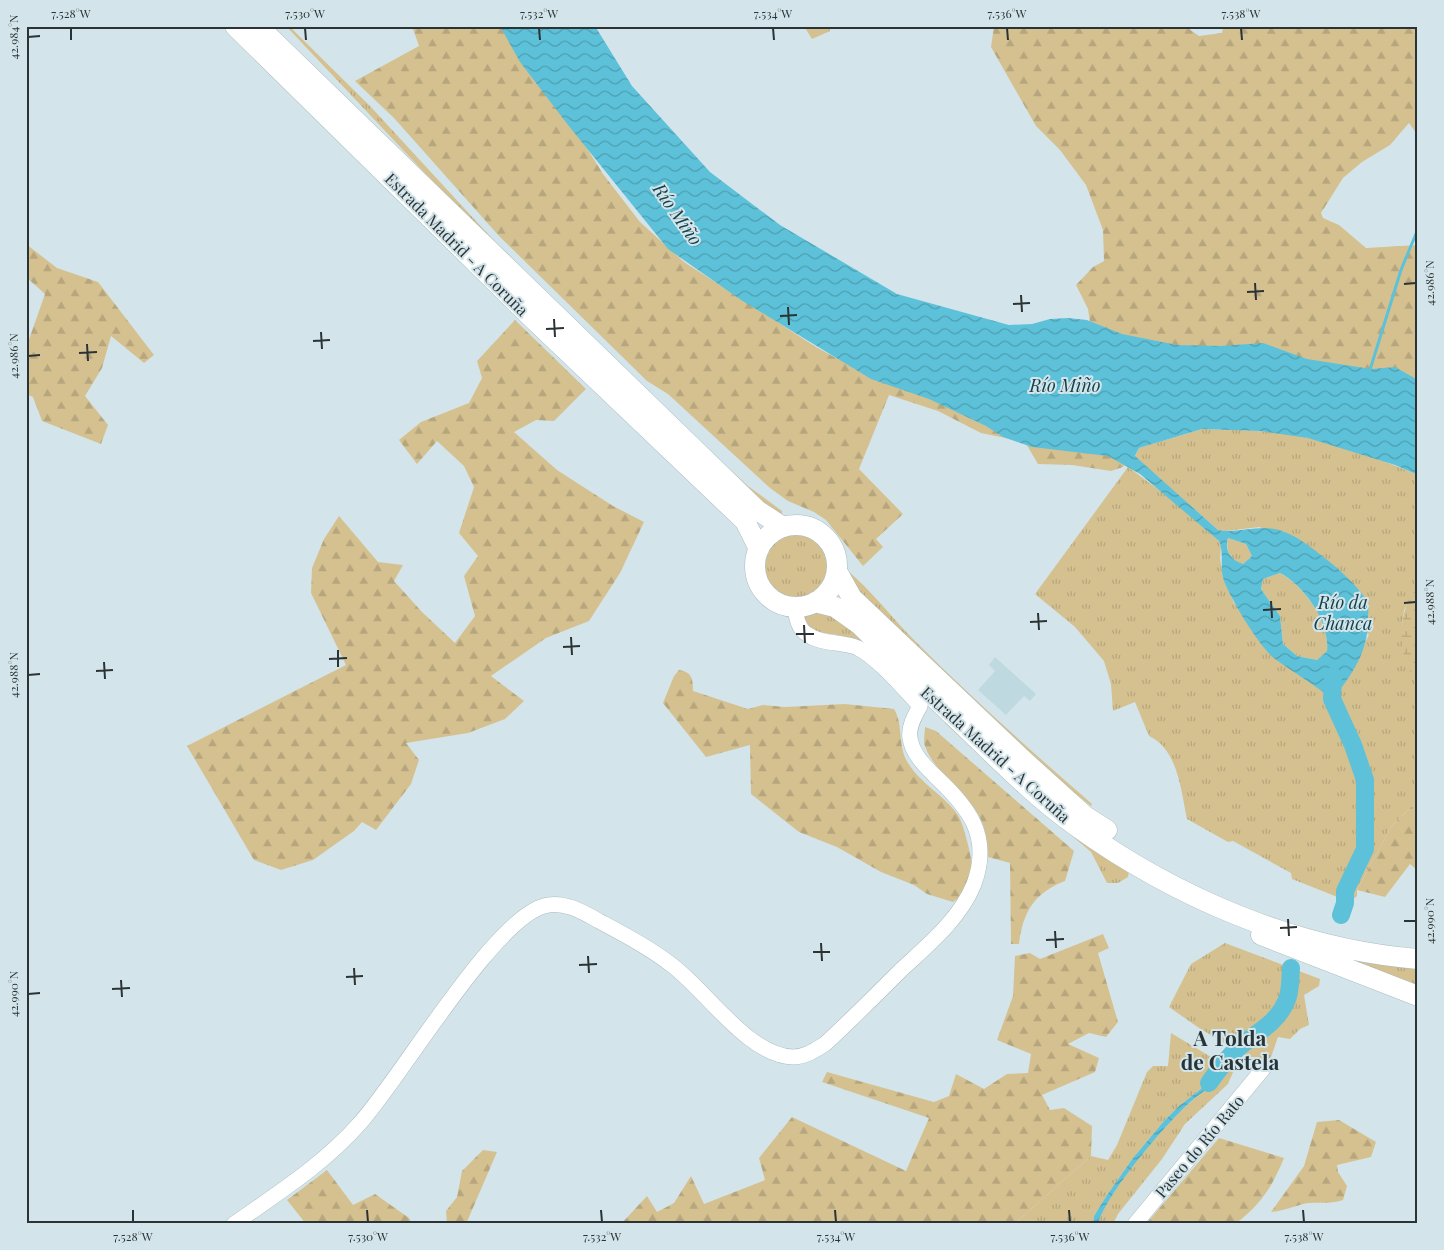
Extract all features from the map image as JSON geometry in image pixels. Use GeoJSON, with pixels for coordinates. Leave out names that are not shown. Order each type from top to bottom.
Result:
{"type":"FeatureCollection","features":[{"type":"Feature","properties":{"kind":"highway","name":"Estrada Madrid - A Coruña"},"geometry":{"type":"LineString","coordinates":[[235,26],[531,317],[745,521],[759,550]]}},
{"type":"Feature","properties":{"kind":"highway","name":"Estrada Madrid - A Coruña"},"geometry":{"type":"LineString","coordinates":[[258,26],[451,215],[758,510],[783,527],[806,526],[825,537],[836,558],[836,571],[852,598],[1086,816],[1130,847],[1186,878],[1267,913],[1317,929],[1370,942],[1418,949]]}},
{"type":"Feature","properties":{"kind":"highway"},"geometry":{"type":"LineString","coordinates":[[278,26],[451,215]]}},
{"type":"Feature","properties":{"kind":"highway"},"geometry":{"type":"LineString","coordinates":[[783,527],[765,540],[759,550],[755,570],[764,592],[784,605],[795,607],[816,602],[830,589],[836,571]]}},
{"type":"Feature","properties":{"kind":"highway","name":"Estrada Madrid - A Coruña"},"geometry":{"type":"LineString","coordinates":[[816,602],[834,607],[859,624],[1003,764],[1074,824],[1122,858],[1190,894],[1253,921],[1311,940],[1348,949],[1418,958]]}},
{"type":"Feature","properties":{"kind":"highway"},"geometry":{"type":"LineString","coordinates":[[1122,858],[1174,892],[1278,944],[1383,981],[1418,996]]}},
{"type":"Feature","properties":{"kind":"street"},"geometry":{"type":"LineString","coordinates":[[234,1224],[334,1151],[361,1123],[484,958],[516,922],[535,909],[553,904],[567,906],[581,911],[638,941],[674,966],[742,1031],[766,1051],[794,1057],[810,1053],[825,1044],[936,937],[966,900],[978,869],[980,851],[978,835],[972,817],[957,797],[922,764],[914,750],[909,738],[910,726],[920,706],[873,659],[859,649],[816,639],[806,634],[801,628],[795,607]]}},
{"type":"Feature","properties":{"kind":"street","name":"Paseo do Río Rato"},"geometry":{"type":"LineString","coordinates":[[1135,1224],[1263,1069]]}},
{"type":"Feature","properties":{"kind":"shaded area"},"geometry":{"type":"Polygon","coordinates":[[[995,657],[1036,694],[1030,701],[1024,696],[1006,715],[978,690],[995,671],[989,665],[995,657]]]}},
{"type":"Feature","properties":{"kind":"green space"},"geometry":{"type":"Polygon","coordinates":[[[286,26],[289,26],[370,106],[499,246],[669,413],[748,486],[782,511],[782,514],[766,507],[487,239],[286,26]]]}},
{"type":"Feature","properties":{"kind":"green space"},"geometry":{"type":"Polygon","coordinates":[[[412,26],[511,26],[603,174],[640,222],[684,262],[816,347],[836,358],[879,374],[1129,457],[1123,467],[1111,471],[1072,465],[1038,464],[1025,442],[981,433],[938,411],[889,395],[859,469],[903,514],[876,539],[883,547],[863,566],[826,520],[814,512],[788,501],[770,488],[668,394],[647,381],[499,236],[394,118],[355,81],[419,46],[412,26]]]}},
{"type":"Feature","properties":{"kind":"green space"},"geometry":{"type":"Polygon","coordinates":[[[804,26],[829,26],[830,31],[812,39],[804,26]]]}},
{"type":"Feature","properties":{"kind":"green space"},"geometry":{"type":"Polygon","coordinates":[[[994,26],[1185,26],[1199,36],[1222,33],[1223,26],[1418,26],[1418,136],[1409,123],[1390,145],[1362,162],[1343,178],[1321,213],[1323,218],[1339,225],[1366,248],[1418,245],[1418,385],[1092,334],[1088,309],[1076,285],[1093,267],[1104,261],[1103,230],[1086,185],[1060,150],[1036,126],[991,47],[994,26]]]}},
{"type":"Feature","properties":{"kind":"green space"},"geometry":{"type":"Polygon","coordinates":[[[26,244],[57,268],[98,282],[154,355],[144,363],[111,336],[102,368],[85,396],[108,425],[101,444],[42,421],[33,397],[26,394],[26,348],[45,294],[26,277],[26,244]]]}},
{"type":"Feature","properties":{"kind":"green space"},"geometry":{"type":"Polygon","coordinates":[[[515,320],[586,389],[554,421],[536,420],[514,432],[557,470],[613,506],[644,522],[620,573],[589,621],[546,638],[491,676],[524,701],[505,719],[468,733],[406,743],[419,760],[411,784],[376,830],[362,822],[354,831],[313,860],[281,870],[254,860],[187,746],[346,665],[311,593],[312,568],[324,539],[339,516],[378,562],[403,565],[394,581],[422,612],[455,643],[475,616],[464,576],[478,556],[459,533],[474,487],[464,466],[437,441],[417,464],[399,440],[421,422],[469,403],[482,378],[477,361],[515,320]]]}},
{"type":"Feature","properties":{"kind":"green space"},"geometry":{"type":"Polygon","coordinates":[[[1202,429],[1242,430],[1296,435],[1337,445],[1418,475],[1418,585],[1404,610],[1402,626],[1405,655],[1418,682],[1418,800],[1391,827],[1357,890],[1357,896],[1350,902],[1292,879],[1291,873],[1233,841],[1228,842],[1187,819],[1177,772],[1159,742],[1149,736],[1135,702],[1113,711],[1111,684],[1104,661],[1075,627],[1035,594],[1128,467],[1171,499],[1219,541],[1223,578],[1234,603],[1306,678],[1332,699],[1369,635],[1260,527],[1226,531],[1218,530],[1135,457],[1139,448],[1202,429]]]}},
{"type":"Feature","properties":{"kind":"green space"},"geometry":{"type":"Polygon","coordinates":[[[796,532],[809,535],[820,542],[827,553],[830,566],[827,579],[820,590],[809,597],[796,600],[783,597],[772,590],[765,579],[762,566],[765,553],[772,542],[783,535],[796,532]]]}},
{"type":"Feature","properties":{"kind":"green space"},"geometry":{"type":"Polygon","coordinates":[[[1228,538],[1246,544],[1252,556],[1243,564],[1235,560],[1228,551],[1228,538]]]}},
{"type":"Feature","properties":{"kind":"green space"},"geometry":{"type":"Polygon","coordinates":[[[847,570],[937,662],[1002,724],[1092,804],[1091,806],[1050,774],[856,589],[847,570]]]}},
{"type":"Feature","properties":{"kind":"green space"},"geometry":{"type":"Polygon","coordinates":[[[1280,573],[1307,596],[1320,617],[1327,640],[1327,651],[1317,660],[1297,656],[1283,644],[1280,616],[1261,589],[1263,579],[1280,573]]]}},
{"type":"Feature","properties":{"kind":"green space"},"geometry":{"type":"Polygon","coordinates":[[[1418,585],[1418,682],[1405,661],[1401,634],[1406,607],[1418,585]]]}},
{"type":"Feature","properties":{"kind":"green space"},"geometry":{"type":"Polygon","coordinates":[[[824,609],[864,639],[862,643],[842,636],[819,632],[810,627],[804,617],[807,612],[824,609]]]}},
{"type":"Feature","properties":{"kind":"green space"},"geometry":{"type":"Polygon","coordinates":[[[679,670],[687,672],[691,677],[693,691],[748,709],[763,705],[785,707],[845,704],[894,709],[899,722],[903,749],[908,763],[919,777],[946,801],[958,815],[963,827],[970,853],[972,875],[962,894],[953,902],[927,894],[914,885],[881,872],[837,847],[799,832],[751,794],[750,745],[706,757],[663,703],[674,676],[679,670]]]}},
{"type":"Feature","properties":{"kind":"green space"},"geometry":{"type":"Polygon","coordinates":[[[947,719],[1129,871],[1128,877],[1118,883],[1107,883],[1091,852],[1004,778],[945,723],[947,719]]]}},
{"type":"Feature","properties":{"kind":"green space"},"geometry":{"type":"Polygon","coordinates":[[[925,727],[936,731],[1074,851],[1065,881],[1045,891],[1027,913],[1019,944],[1011,944],[1010,863],[988,857],[986,836],[981,821],[966,798],[942,773],[929,755],[924,744],[925,727]]]}},
{"type":"Feature","properties":{"kind":"green space"},"geometry":{"type":"Polygon","coordinates":[[[1418,800],[1418,871],[1410,864],[1385,897],[1357,890],[1391,827],[1418,800]]]}},
{"type":"Feature","properties":{"kind":"green space"},"geometry":{"type":"Polygon","coordinates":[[[1103,934],[1109,948],[1098,953],[1118,1022],[1106,1037],[1089,1033],[1068,1044],[1099,1058],[1095,1072],[1042,1095],[1050,1110],[1064,1108],[1092,1126],[1091,1156],[1014,1224],[621,1224],[647,1196],[657,1212],[674,1203],[691,1176],[704,1204],[765,1180],[759,1158],[792,1117],[906,1171],[929,1118],[822,1082],[827,1072],[934,1102],[949,1096],[956,1074],[984,1089],[1007,1074],[1028,1073],[1031,1054],[997,1040],[1013,996],[1015,956],[1030,953],[1040,959],[1103,934]]]}},
{"type":"Feature","properties":{"kind":"green space"},"geometry":{"type":"Polygon","coordinates":[[[1299,942],[1418,964],[1418,990],[1299,942]]]}},
{"type":"Feature","properties":{"kind":"green space"},"geometry":{"type":"Polygon","coordinates":[[[1225,943],[1320,979],[1319,986],[1304,995],[1309,1025],[1300,1029],[1290,1039],[1278,1037],[1270,1060],[1246,1056],[1199,1028],[1169,1007],[1191,964],[1225,943]]]}},
{"type":"Feature","properties":{"kind":"green space"},"geometry":{"type":"Polygon","coordinates":[[[1171,1033],[1221,1063],[1202,1088],[1164,1121],[1133,1158],[1094,1216],[1093,1224],[1014,1224],[1091,1156],[1108,1160],[1117,1145],[1147,1072],[1153,1066],[1168,1066],[1171,1033]]]}},
{"type":"Feature","properties":{"kind":"green space"},"geometry":{"type":"Polygon","coordinates":[[[1224,1065],[1234,1070],[1228,1084],[1185,1124],[1162,1159],[1118,1214],[1113,1224],[1098,1224],[1112,1196],[1149,1146],[1185,1107],[1207,1089],[1224,1065]]]}},
{"type":"Feature","properties":{"kind":"green space"},"geometry":{"type":"Polygon","coordinates":[[[1339,1120],[1376,1142],[1371,1157],[1337,1165],[1338,1172],[1347,1186],[1343,1200],[1303,1204],[1271,1212],[1304,1166],[1317,1122],[1339,1120]]]}},
{"type":"Feature","properties":{"kind":"green space"},"geometry":{"type":"Polygon","coordinates":[[[1219,1138],[1284,1158],[1265,1195],[1252,1210],[1235,1224],[1146,1224],[1219,1138]]]}},
{"type":"Feature","properties":{"kind":"green space"},"geometry":{"type":"Polygon","coordinates":[[[483,1150],[497,1152],[466,1224],[447,1224],[446,1211],[457,1197],[462,1171],[483,1150]]]}},
{"type":"Feature","properties":{"kind":"green space"},"geometry":{"type":"Polygon","coordinates":[[[327,1170],[353,1205],[375,1194],[409,1218],[412,1224],[306,1224],[287,1200],[327,1170]]]}},
{"type":"Feature","properties":{"kind":"water","name":"Río Miño"},"geometry":{"type":"Polygon","coordinates":[[[500,26],[595,26],[632,86],[710,172],[780,225],[897,294],[1009,325],[1032,324],[1050,319],[1068,318],[1087,320],[1122,334],[1177,345],[1220,346],[1263,343],[1307,359],[1371,369],[1395,367],[1418,380],[1418,475],[1395,465],[1308,438],[1259,431],[1202,429],[1139,448],[1135,456],[1218,530],[1234,531],[1266,528],[1288,533],[1316,551],[1355,586],[1368,603],[1368,630],[1358,662],[1339,690],[1332,699],[1269,653],[1246,622],[1226,586],[1222,573],[1219,541],[1140,474],[1108,456],[1032,447],[1003,437],[986,426],[929,399],[871,379],[741,300],[668,249],[520,62],[500,26]],[[1228,538],[1228,551],[1235,560],[1243,564],[1252,556],[1246,544],[1228,538]],[[1280,573],[1263,579],[1261,589],[1280,616],[1283,644],[1297,656],[1317,660],[1327,651],[1327,640],[1320,617],[1307,596],[1280,573]]]}},
{"type":"Feature","properties":{"kind":"water"},"geometry":{"type":"Polygon","coordinates":[[[1221,1063],[1224,1065],[1216,1080],[1185,1107],[1149,1146],[1123,1179],[1103,1211],[1098,1224],[1093,1224],[1094,1216],[1133,1158],[1164,1121],[1202,1088],[1221,1063]]]}},
{"type":"Feature","properties":{"kind":"waterway"},"geometry":{"type":"LineString","coordinates":[[1369,373],[1401,270],[1418,229]]}},
{"type":"Feature","properties":{"kind":"waterway","name":"Río da Chanca"},"geometry":{"type":"LineString","coordinates":[[1333,676],[1332,699],[1353,745],[1365,780],[1365,849],[1345,891],[1345,903],[1341,915]]}},
{"type":"Feature","properties":{"kind":"waterway","name":"Río da Chanca"},"geometry":{"type":"LineString","coordinates":[[1209,1083],[1235,1051],[1265,1028],[1282,1010],[1289,994],[1291,968]]}},
{"type":"Feature","properties":{"kind":"district","name":"A Tolda de Castela"},"geometry":{"type":"Point","coordinates":[1230,1049]}}]}
